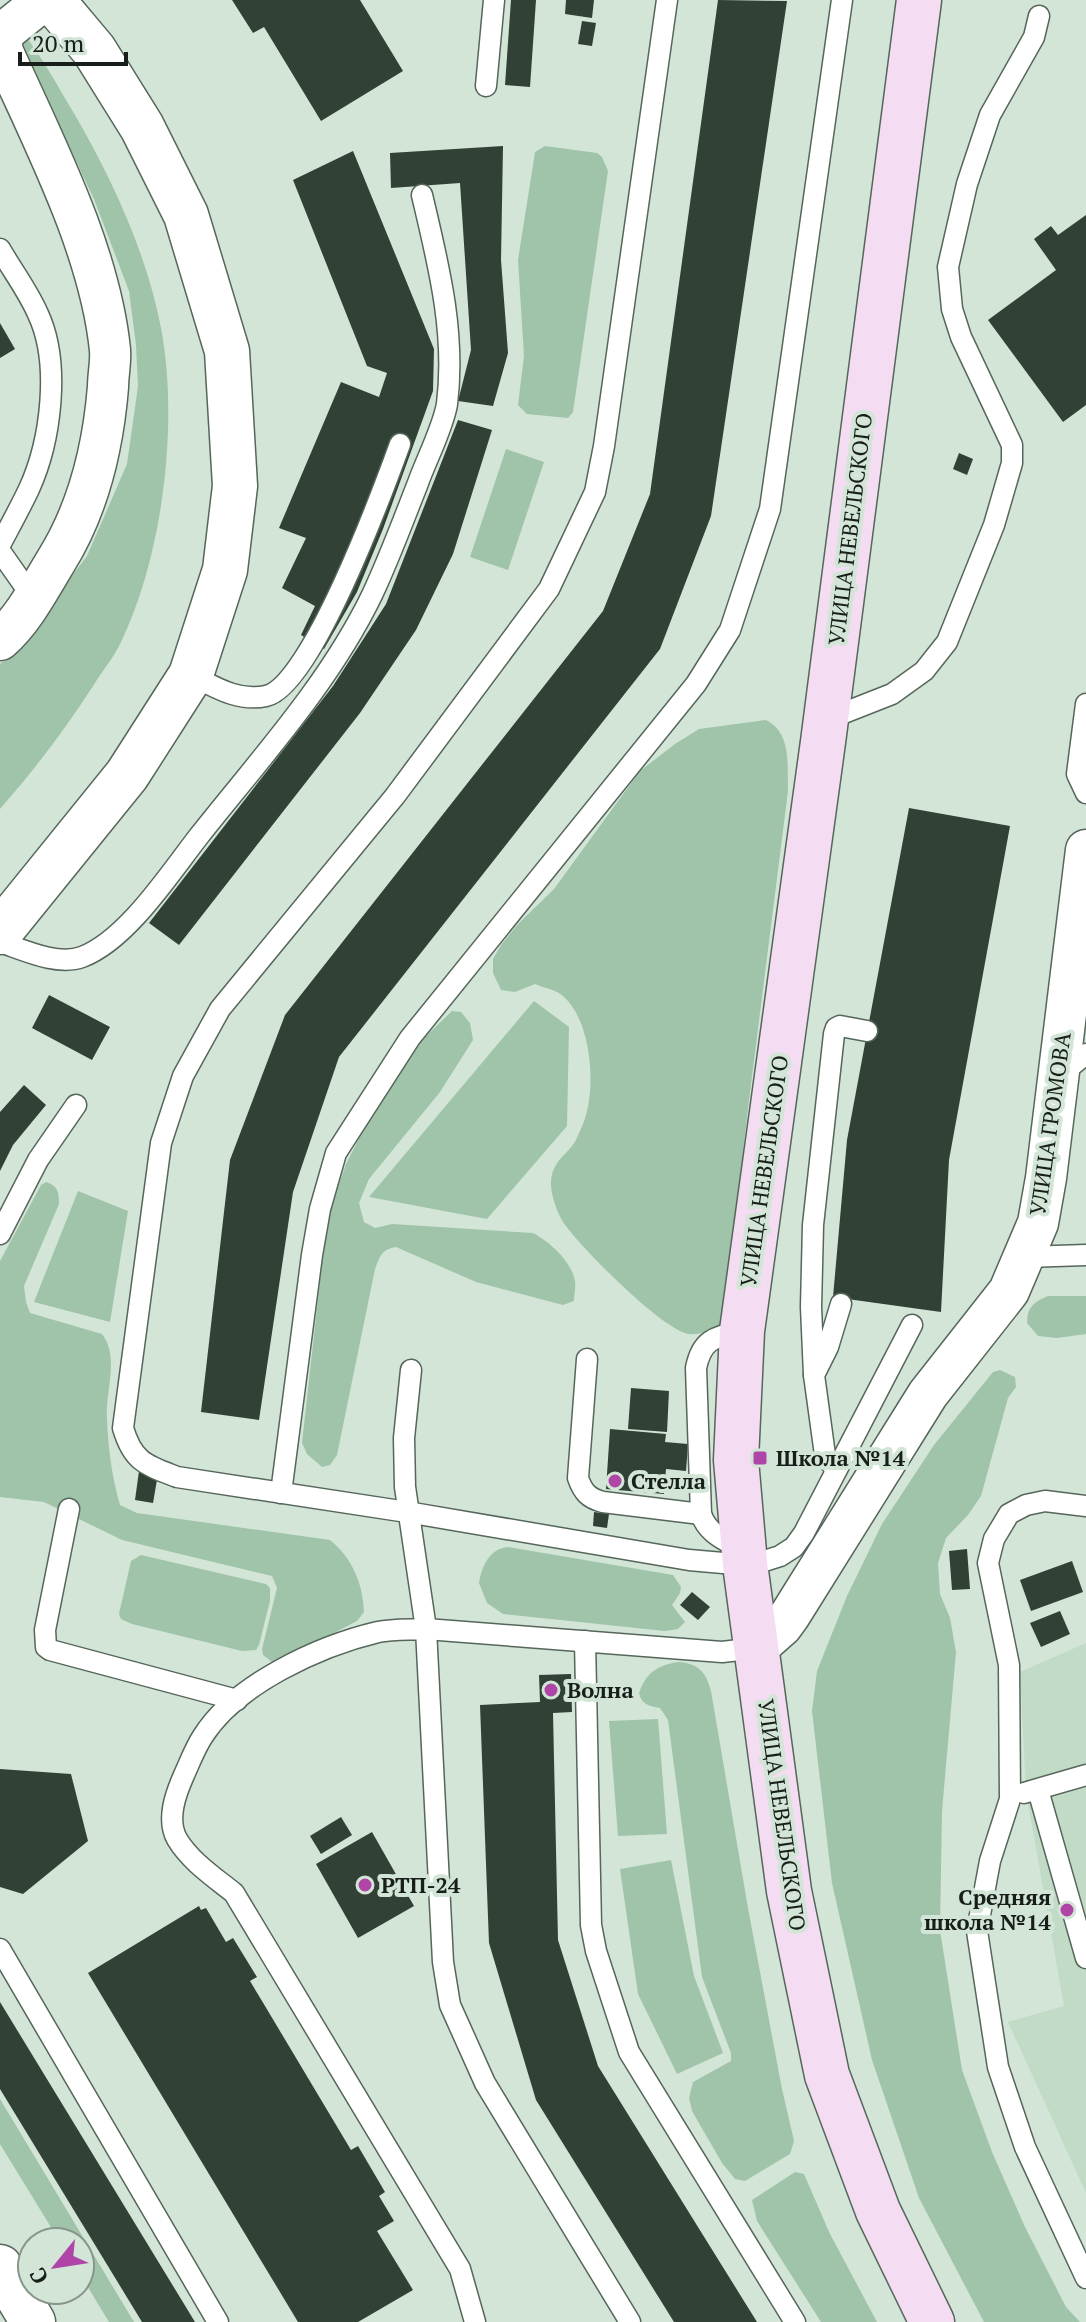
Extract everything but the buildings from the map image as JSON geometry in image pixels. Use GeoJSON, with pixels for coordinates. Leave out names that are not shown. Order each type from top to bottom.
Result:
{"type":"FeatureCollection","features":[{"type":"Feature","properties":{"kind":"main road","name":"УЛИЦА НЕВЕЛЬСКОГО"},"geometry":{"type":"LineString","coordinates":[[919,0],[826,720],[742,1331],[736,1460],[744,1556],[789,1891],[827,2075],[878,2211],[932,2322]]}},
{"type":"Feature","properties":{"kind":"street"},"geometry":{"type":"LineString","coordinates":[[0,640],[33,598],[71,537],[92,480],[105,425],[110,353],[102,303],[71,205],[3,52],[0,38],[44,0]]}},
{"type":"Feature","properties":{"kind":"street"},"geometry":{"type":"LineString","coordinates":[[0,932],[127,775],[191,675],[225,570],[235,486],[227,351],[186,215],[142,127],[94,50],[52,0]]}},
{"type":"Feature","properties":{"kind":"street","name":"УЛИЦА ГРОМОВА"},"geometry":{"type":"LineString","coordinates":[[757,1648],[790,1615],[928,1394],[1009,1291],[1025,1257],[1038,1223],[1072,1066],[1086,850]]}},
{"type":"Feature","properties":{"kind":"street"},"geometry":{"type":"LineString","coordinates":[[0,2267],[33,2322]]}},
{"type":"Feature","properties":{"kind":"lane"},"geometry":{"type":"LineString","coordinates":[[486,86],[494,0]]}},
{"type":"Feature","properties":{"kind":"lane"},"geometry":{"type":"LineString","coordinates":[[667,0],[595,492],[549,589],[395,796],[220,1009],[183,1076],[161,1143],[123,1428],[129,1449],[145,1464],[177,1477],[689,1560],[744,1556],[769,1560],[794,1547],[804,1533],[912,1325]]}},
{"type":"Feature","properties":{"kind":"lane"},"geometry":{"type":"LineString","coordinates":[[281,1493],[312,1255],[320,1209],[336,1153],[410,1038],[696,684],[730,630],[770,509],[842,0]]}},
{"type":"Feature","properties":{"kind":"lane"},"geometry":{"type":"LineString","coordinates":[[826,720],[892,694],[924,671],[947,642],[994,525],[1012,463],[1012,445],[961,337],[952,309],[948,267],[967,184],[990,115],[1034,37],[1039,16]]}},
{"type":"Feature","properties":{"kind":"lane"},"geometry":{"type":"LineString","coordinates":[[0,942],[54,958],[80,958],[138,916],[299,710],[371,597],[401,528],[446,407],[450,343],[439,267],[422,195]]}},
{"type":"Feature","properties":{"kind":"lane"},"geometry":{"type":"LineString","coordinates":[[0,249],[38,314],[46,337],[51,368],[51,400],[30,487],[0,545]]}},
{"type":"Feature","properties":{"kind":"lane"},"geometry":{"type":"LineString","coordinates":[[191,675],[240,698],[269,696],[286,683],[313,643],[342,590],[371,524],[400,444]]}},
{"type":"Feature","properties":{"kind":"lane"},"geometry":{"type":"LineString","coordinates":[[0,551],[33,598]]}},
{"type":"Feature","properties":{"kind":"lane"},"geometry":{"type":"LineString","coordinates":[[1086,704],[1077,774],[1086,793]]}},
{"type":"Feature","properties":{"kind":"lane"},"geometry":{"type":"LineString","coordinates":[[836,1470],[825,1455],[814,1375],[811,1307],[813,1225],[834,1034],[840,1026],[867,1031]]}},
{"type":"Feature","properties":{"kind":"lane"},"geometry":{"type":"LineString","coordinates":[[0,1234],[38,1160],[76,1105]]}},
{"type":"Feature","properties":{"kind":"lane"},"geometry":{"type":"LineString","coordinates":[[1025,1257],[1086,1255]]}},
{"type":"Feature","properties":{"kind":"lane"},"geometry":{"type":"LineString","coordinates":[[814,1375],[828,1347],[841,1304]]}},
{"type":"Feature","properties":{"kind":"lane"},"geometry":{"type":"LineString","coordinates":[[742,1331],[713,1338],[703,1348],[698,1357],[696,1383],[701,1514],[711,1531],[744,1556]]}},
{"type":"Feature","properties":{"kind":"lane"},"geometry":{"type":"LineString","coordinates":[[587,1359],[578,1478],[582,1491],[592,1499],[603,1502],[701,1514]]}},
{"type":"Feature","properties":{"kind":"lane"},"geometry":{"type":"LineString","coordinates":[[411,1370],[404,1438],[407,1512],[426,1629],[443,1962],[450,2005],[485,2083],[630,2322]]}},
{"type":"Feature","properties":{"kind":"lane"},"geometry":{"type":"LineString","coordinates":[[1086,1506],[1045,1501],[1026,1505],[1009,1514],[994,1539],[988,1563],[1009,1665],[1012,1760],[1010,1799],[990,1861],[977,1931],[998,2067],[1025,2147],[1086,2278]]}},
{"type":"Feature","properties":{"kind":"lane"},"geometry":{"type":"LineString","coordinates":[[69,1509],[45,1630],[46,1647],[237,1700]]}},
{"type":"Feature","properties":{"kind":"lane"},"geometry":{"type":"LineString","coordinates":[[475,2322],[460,2269],[234,1893],[196,1862],[176,1838],[172,1823],[177,1791],[202,1737],[237,1700],[257,1685],[336,1644],[381,1631],[426,1629],[722,1652],[757,1648]]}},
{"type":"Feature","properties":{"kind":"lane"},"geometry":{"type":"LineString","coordinates":[[585,1641],[591,1925],[596,1951],[629,2052],[795,2322]]}},
{"type":"Feature","properties":{"kind":"lane"},"geometry":{"type":"LineString","coordinates":[[1010,1799],[1086,1775]]}},
{"type":"Feature","properties":{"kind":"lane"},"geometry":{"type":"LineString","coordinates":[[1038,1790],[1086,1958]]}},
{"type":"Feature","properties":{"kind":"lane"},"geometry":{"type":"LineString","coordinates":[[0,1949],[218,2322]]}},
{"type":"Feature","properties":{"kind":"shaded area"},"geometry":{"type":"Polygon","coordinates":[[[23,33],[89,139],[115,191],[147,272],[161,328],[166,365],[167,446],[164,488],[148,570],[121,642],[61,732],[0,809],[0,664],[17,648],[87,556],[127,464],[138,386],[129,291],[94,199],[19,43],[23,33]]]}},
{"type":"Feature","properties":{"kind":"shaded area"},"geometry":{"type":"Polygon","coordinates":[[[545,146],[597,153],[608,171],[573,412],[568,418],[527,414],[518,405],[524,356],[518,260],[535,152],[545,146]]]}},
{"type":"Feature","properties":{"kind":"shaded area"},"geometry":{"type":"Polygon","coordinates":[[[506,449],[544,462],[508,570],[470,557],[506,449]]]}},
{"type":"Feature","properties":{"kind":"shaded area"},"geometry":{"type":"Polygon","coordinates":[[[766,720],[784,741],[788,791],[725,1314],[721,1327],[689,1334],[672,1327],[620,1284],[572,1234],[561,1218],[551,1181],[556,1165],[577,1138],[587,1110],[590,1075],[586,1039],[573,1007],[557,992],[535,984],[515,992],[501,990],[493,973],[493,959],[517,925],[554,889],[640,771],[699,729],[766,720]]]}},
{"type":"Feature","properties":{"kind":"shaded area"},"geometry":{"type":"Polygon","coordinates":[[[534,1001],[569,1027],[567,1126],[487,1219],[369,1197],[534,1001]]]}},
{"type":"Feature","properties":{"kind":"shaded area"},"geometry":{"type":"Polygon","coordinates":[[[452,1011],[461,1012],[470,1023],[473,1040],[440,1092],[369,1179],[359,1203],[364,1222],[375,1228],[392,1224],[533,1233],[565,1260],[575,1281],[574,1301],[563,1305],[476,1282],[396,1247],[385,1251],[375,1269],[337,1455],[330,1465],[322,1467],[307,1454],[302,1443],[329,1213],[346,1164],[372,1113],[423,1039],[452,1011]]]}},
{"type":"Feature","properties":{"kind":"shaded area"},"geometry":{"type":"Polygon","coordinates":[[[46,1182],[57,1190],[59,1204],[24,1286],[26,1302],[30,1313],[102,1334],[107,1343],[111,1364],[108,1441],[120,1505],[137,1513],[330,1540],[350,1563],[359,1581],[364,1612],[357,1621],[277,1663],[272,1662],[263,1655],[262,1649],[277,1588],[272,1576],[122,1540],[44,1502],[0,1497],[0,1261],[41,1185],[46,1182]]]}},
{"type":"Feature","properties":{"kind":"shaded area"},"geometry":{"type":"Polygon","coordinates":[[[78,1191],[128,1211],[110,1322],[34,1302],[78,1191]]]}},
{"type":"Feature","properties":{"kind":"shaded area"},"geometry":{"type":"Polygon","coordinates":[[[1048,1296],[1086,1296],[1086,1334],[1057,1338],[1038,1336],[1027,1323],[1028,1313],[1035,1303],[1048,1296]]]}},
{"type":"Feature","properties":{"kind":"shaded area"},"geometry":{"type":"Polygon","coordinates":[[[1000,1370],[1015,1377],[1016,1387],[1008,1398],[981,1496],[946,1538],[938,1563],[940,1594],[950,1618],[956,1652],[942,1811],[940,1930],[962,2070],[992,2152],[1025,2227],[1066,2307],[1080,2322],[984,2322],[919,2198],[872,2060],[832,1883],[812,1711],[817,1671],[847,1596],[882,1524],[934,1445],[993,1372],[1000,1370]]]}},
{"type":"Feature","properties":{"kind":"shaded area"},"geometry":{"type":"Polygon","coordinates":[[[508,1547],[673,1575],[681,1587],[672,1605],[685,1622],[678,1629],[665,1631],[503,1614],[487,1603],[479,1583],[491,1555],[508,1547]]]}},
{"type":"Feature","properties":{"kind":"shaded area"},"geometry":{"type":"Polygon","coordinates":[[[141,1555],[266,1584],[270,1588],[270,1601],[256,1650],[242,1651],[121,1619],[119,1614],[131,1561],[141,1555]]]}},
{"type":"Feature","properties":{"kind":"shaded area","name":"Средняя школа №14"},"geometry":{"type":"Polygon","coordinates":[[[1086,1643],[1086,2193],[1008,2022],[1064,2006],[1026,1792],[1020,1672],[1086,1643]]]}},
{"type":"Feature","properties":{"kind":"shaded area"},"geometry":{"type":"Polygon","coordinates":[[[679,1662],[701,1670],[711,1691],[748,1908],[794,2141],[790,2154],[745,2181],[735,2179],[722,2163],[692,2111],[689,2098],[693,2082],[731,2061],[731,2053],[702,1977],[668,1720],[660,1708],[649,1706],[639,1693],[653,1671],[679,1662]]]}},
{"type":"Feature","properties":{"kind":"shaded area"},"geometry":{"type":"Polygon","coordinates":[[[658,1719],[667,1834],[618,1836],[609,1721],[658,1719]]]}},
{"type":"Feature","properties":{"kind":"shaded area"},"geometry":{"type":"Polygon","coordinates":[[[671,1860],[694,1976],[723,2053],[677,2074],[638,1994],[620,1869],[671,1860]]]}},
{"type":"Feature","properties":{"kind":"shaded area"},"geometry":{"type":"Polygon","coordinates":[[[0,2099],[76,2226],[50,2226],[0,2144],[0,2099]]]}},
{"type":"Feature","properties":{"kind":"shaded area"},"geometry":{"type":"Polygon","coordinates":[[[795,2172],[804,2174],[830,2234],[877,2322],[821,2322],[757,2221],[752,2200],[795,2172]]]}},
{"type":"Feature","properties":{"kind":"shaded area"},"geometry":{"type":"Polygon","coordinates":[[[96,2259],[134,2322],[109,2322],[96,2300],[96,2259]]]}},
{"type":"Feature","properties":{"kind":"place","name":"Школа №14"},"geometry":{"type":"Point","coordinates":[760,1458]}},
{"type":"Feature","properties":{"kind":"place","name":"Стелла"},"geometry":{"type":"Point","coordinates":[615,1481]}},
{"type":"Feature","properties":{"kind":"place","name":"Волна"},"geometry":{"type":"Point","coordinates":[551,1690]}},
{"type":"Feature","properties":{"kind":"place","name":"РТП-24"},"geometry":{"type":"Point","coordinates":[365,1885]}},
{"type":"Feature","properties":{"kind":"place","name":"Средняя школа №14"},"geometry":{"type":"Point","coordinates":[1067,1910]}}]}
